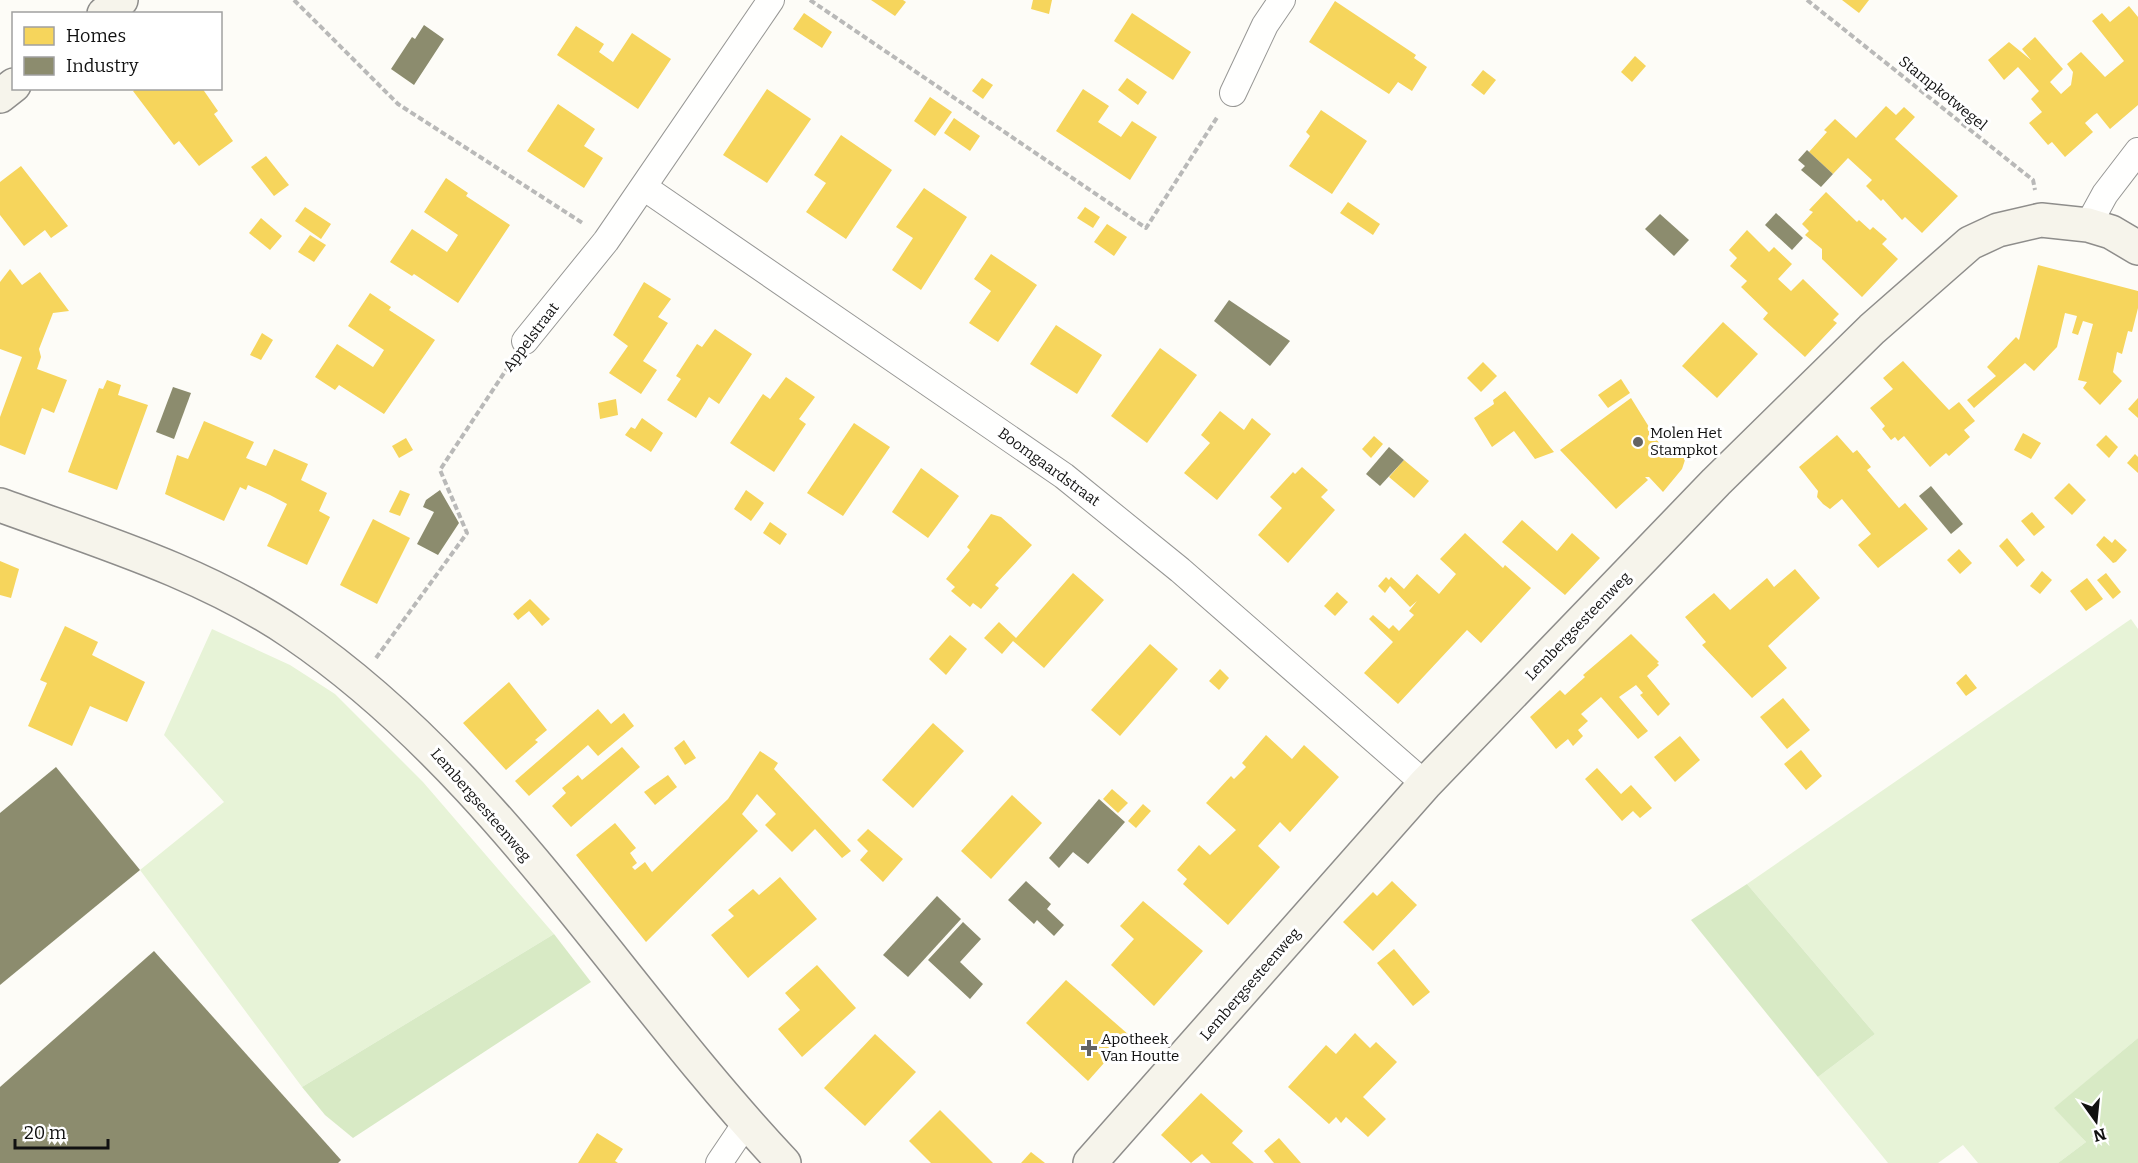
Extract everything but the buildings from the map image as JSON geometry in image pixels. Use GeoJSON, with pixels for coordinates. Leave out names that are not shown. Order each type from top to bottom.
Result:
{"type":"FeatureCollection","features":[{"type":"Feature","properties":{"kind":"street"},"geometry":{"type":"LineString","coordinates":[[106,12],[121,0]]}},
{"type":"Feature","properties":{"kind":"street","name":"Appelstraat"},"geometry":{"type":"LineString","coordinates":[[525,341],[606,241],[645,188],[771,0]]}},
{"type":"Feature","properties":{"kind":"street"},"geometry":{"type":"LineString","coordinates":[[1233,93],[1265,25],[1282,0]]}},
{"type":"Feature","properties":{"kind":"street"},"geometry":{"type":"LineString","coordinates":[[0,96],[12,87]]}},
{"type":"Feature","properties":{"kind":"street"},"geometry":{"type":"LineString","coordinates":[[2088,225],[2105,194],[2138,152]]}},
{"type":"Feature","properties":{"kind":"street","name":"Boomgaardstraat"},"geometry":{"type":"LineString","coordinates":[[645,188],[1064,476],[1180,570],[1425,784]]}},
{"type":"Feature","properties":{"kind":"street","name":"Lembergsesteenweg"},"geometry":{"type":"LineString","coordinates":[[1090,1163],[1425,784],[1716,482],[1872,329],[1970,243],[1998,230],[2041,220],[2088,225],[2111,232],[2138,248]]}},
{"type":"Feature","properties":{"kind":"street","name":"Lembergsesteenweg"},"geometry":{"type":"LineString","coordinates":[[0,505],[138,555],[225,594],[292,632],[355,680],[450,765],[647,999],[746,1123],[784,1163]]}},
{"type":"Feature","properties":{"kind":"street"},"geometry":{"type":"LineString","coordinates":[[719,1163],[746,1123]]}},
{"type":"Feature","properties":{"kind":"path"},"geometry":{"type":"LineString","coordinates":[[294,0],[398,104],[606,241]]}},
{"type":"Feature","properties":{"kind":"path"},"geometry":{"type":"LineString","coordinates":[[810,0],[1146,228],[1233,93]]}},
{"type":"Feature","properties":{"kind":"path","name":"Stampkotwegel"},"geometry":{"type":"LineString","coordinates":[[1807,0],[2033,180],[2041,220]]}},
{"type":"Feature","properties":{"kind":"path","name":"Appelstraat"},"geometry":{"type":"LineString","coordinates":[[355,680],[382,651],[467,533],[440,470],[525,341]]}},
{"type":"Feature","properties":{"kind":"green space"},"geometry":{"type":"Polygon","coordinates":[[[2131,619],[2138,629],[2138,1038],[2055,1108],[2086,1142],[2058,1163],[1978,1163],[1963,1145],[1938,1163],[1888,1163],[1818,1077],[1875,1034],[1747,884],[2131,619]]]}},
{"type":"Feature","properties":{"kind":"green space"},"geometry":{"type":"Polygon","coordinates":[[[212,629],[290,665],[335,694],[423,782],[554,934],[302,1087],[140,870],[224,802],[164,735],[212,629]]]}},
{"type":"Feature","properties":{"kind":"green space"},"geometry":{"type":"Polygon","coordinates":[[[1747,884],[1875,1034],[1818,1077],[1691,920],[1747,884]]]}},
{"type":"Feature","properties":{"kind":"green space"},"geometry":{"type":"Polygon","coordinates":[[[554,934],[591,982],[353,1138],[325,1115],[302,1087],[554,934]]]}},
{"type":"Feature","properties":{"kind":"green space"},"geometry":{"type":"Polygon","coordinates":[[[2138,1038],[2138,1163],[2058,1163],[2086,1142],[2054,1108],[2138,1038]]]}},
{"type":"Feature","properties":{"kind":"place","name":"Molen Het Stampkot"},"geometry":{"type":"Point","coordinates":[1638,442]}},
{"type":"Feature","properties":{"kind":"place","name":"Apotheek Van Houtte"},"geometry":{"type":"Point","coordinates":[1089,1048]}}]}
